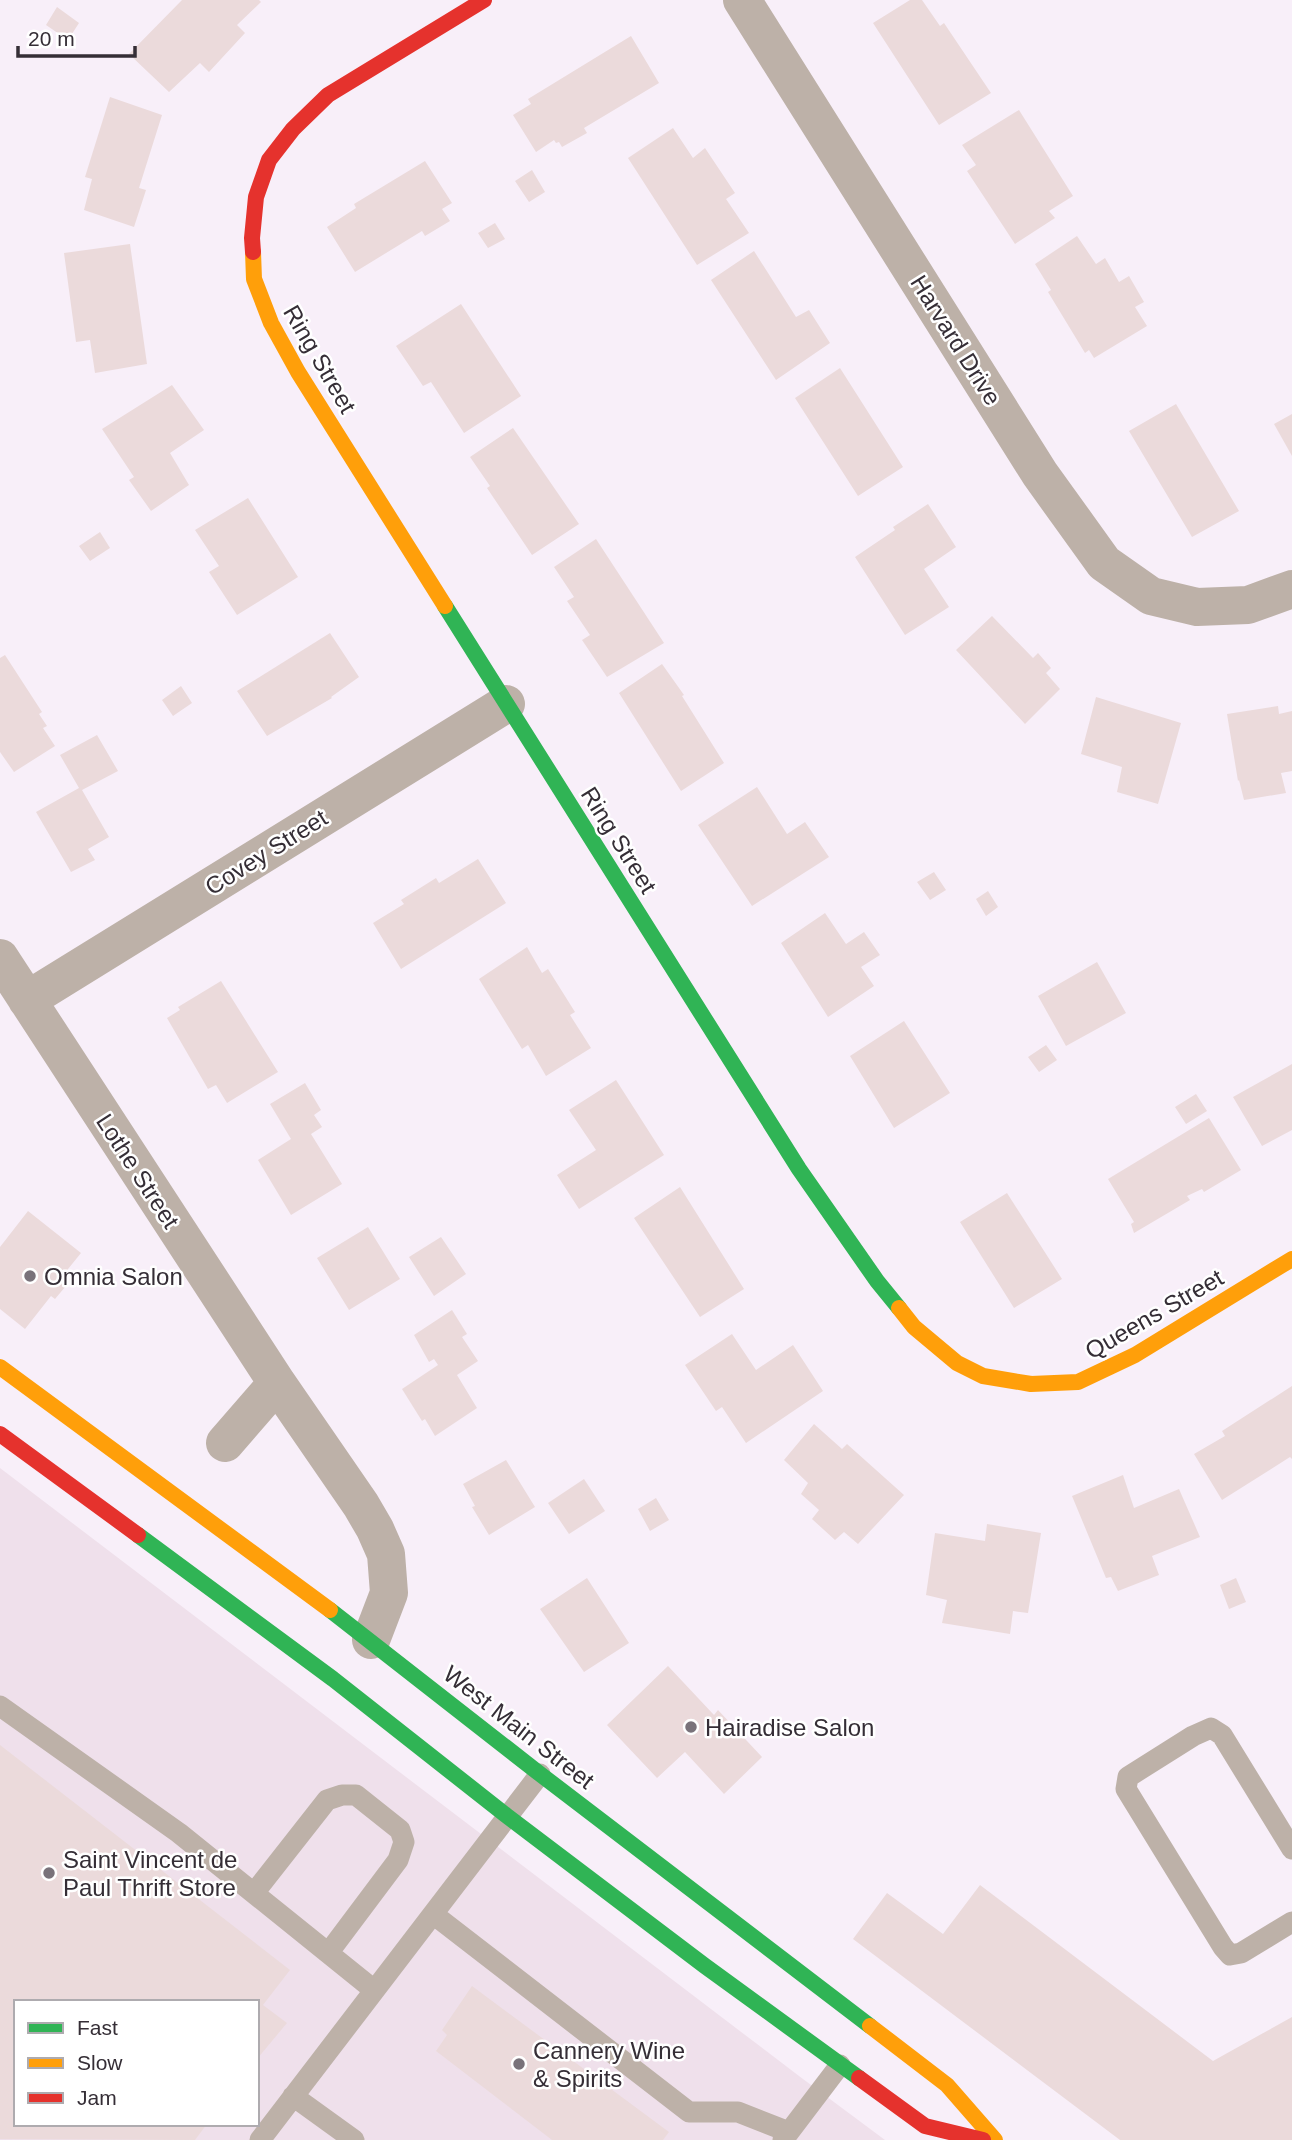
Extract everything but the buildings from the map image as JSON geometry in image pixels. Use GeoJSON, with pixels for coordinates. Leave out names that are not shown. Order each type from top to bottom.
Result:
{"type":"FeatureCollection","features":[{"type":"Feature","properties":{"kind":"main road","name":"Ring Street"},"geometry":{"type":"LineString","coordinates":[[484,0],[328,95],[293,129],[269,160],[256,197],[252,246],[254,279],[271,323],[298,372],[799,1169],[877,1281],[914,1327],[957,1363],[983,1376],[1031,1384]]}},
{"type":"Feature","properties":{"kind":"main road","name":"Queens Street"},"geometry":{"type":"LineString","coordinates":[[1031,1384],[1078,1382],[1135,1355],[1292,1259]]}},
{"type":"Feature","properties":{"kind":"main road","name":"West Main Street"},"geometry":{"type":"LineString","coordinates":[[0,1367],[371,1640],[540,1774],[947,2085],[995,2140]]}},
{"type":"Feature","properties":{"kind":"main road"},"geometry":{"type":"LineString","coordinates":[[0,1434],[333,1679],[507,1816],[840,2065],[925,2126],[983,2140]]}},
{"type":"Feature","properties":{"kind":"street","name":"Harvard Drive"},"geometry":{"type":"LineString","coordinates":[[742,0],[1040,474],[1104,563],[1151,596],[1197,607],[1248,605],[1292,589]]}},
{"type":"Feature","properties":{"kind":"street","name":"Covey Street"},"geometry":{"type":"LineString","coordinates":[[27,1000],[506,704]]}},
{"type":"Feature","properties":{"kind":"street","name":"Lothe Street"},"geometry":{"type":"LineString","coordinates":[[0,958],[375,1529],[386,1554],[389,1593],[371,1640]]}},
{"type":"Feature","properties":{"kind":"street"},"geometry":{"type":"LineString","coordinates":[[225,1443],[277,1383]]}},
{"type":"Feature","properties":{"kind":"lane"},"geometry":{"type":"LineString","coordinates":[[0,1706],[179,1833],[374,1990]]}},
{"type":"Feature","properties":{"kind":"lane"},"geometry":{"type":"LineString","coordinates":[[1292,1849],[1222,1735],[1211,1728],[1193,1736],[1128,1777],[1126,1789],[1230,1955],[1241,1954],[1292,1922]]}},
{"type":"Feature","properties":{"kind":"lane"},"geometry":{"type":"LineString","coordinates":[[260,2140],[540,1774]]}},
{"type":"Feature","properties":{"kind":"lane"},"geometry":{"type":"LineString","coordinates":[[254,1893],[327,1800],[342,1795],[356,1795],[392,1822],[400,1829],[404,1842],[398,1860],[328,1952]]}},
{"type":"Feature","properties":{"kind":"lane"},"geometry":{"type":"LineString","coordinates":[[433,1914],[689,2112],[738,2112],[786,2136],[840,2065]]}},
{"type":"Feature","properties":{"kind":"lane"},"geometry":{"type":"LineString","coordinates":[[293,2096],[354,2140]]}},
{"type":"Feature","properties":{"kind":"shaded area"},"geometry":{"type":"Polygon","coordinates":[[[0,1468],[799,2076],[885,2140],[0,2140],[0,1468]]]}},
{"type":"Feature","properties":{"kind":"traffic: fast"},"geometry":{"type":"LineString","coordinates":[[445,606],[799,1169],[899,1308]]}},
{"type":"Feature","properties":{"kind":"traffic: fast"},"geometry":{"type":"LineString","coordinates":[[138,1535],[333,1679],[507,1816],[705,1966],[859,2078]]}},
{"type":"Feature","properties":{"kind":"traffic: fast"},"geometry":{"type":"LineString","coordinates":[[330,1610],[870,2026]]}},
{"type":"Feature","properties":{"kind":"traffic: slow"},"geometry":{"type":"LineString","coordinates":[[253,252],[254,279],[271,323],[298,372],[445,606]]}},
{"type":"Feature","properties":{"kind":"traffic: slow"},"geometry":{"type":"LineString","coordinates":[[899,1308],[914,1327],[957,1363],[983,1376],[1031,1384],[1078,1382],[1135,1355],[1292,1259]]}},
{"type":"Feature","properties":{"kind":"traffic: slow"},"geometry":{"type":"LineString","coordinates":[[0,1367],[330,1610]]}},
{"type":"Feature","properties":{"kind":"traffic: slow"},"geometry":{"type":"LineString","coordinates":[[870,2026],[947,2085],[995,2140]]}},
{"type":"Feature","properties":{"kind":"traffic: jam"},"geometry":{"type":"LineString","coordinates":[[253,252],[256,197],[269,160],[293,129],[328,95],[484,0]]}},
{"type":"Feature","properties":{"kind":"traffic: jam"},"geometry":{"type":"LineString","coordinates":[[0,1434],[138,1535]]}},
{"type":"Feature","properties":{"kind":"traffic: jam"},"geometry":{"type":"LineString","coordinates":[[859,2078],[925,2126],[983,2140]]}},
{"type":"Feature","properties":{"kind":"place","name":"Omnia Salon"},"geometry":{"type":"Point","coordinates":[30,1276]}},
{"type":"Feature","properties":{"kind":"place","name":"Hairadise Salon"},"geometry":{"type":"Point","coordinates":[691,1727]}},
{"type":"Feature","properties":{"kind":"place","name":"Saint Vincent de Paul Thrift Store"},"geometry":{"type":"Point","coordinates":[49,1873]}},
{"type":"Feature","properties":{"kind":"place","name":"Cannery Wine & Spirits"},"geometry":{"type":"Point","coordinates":[519,2064]}}]}
